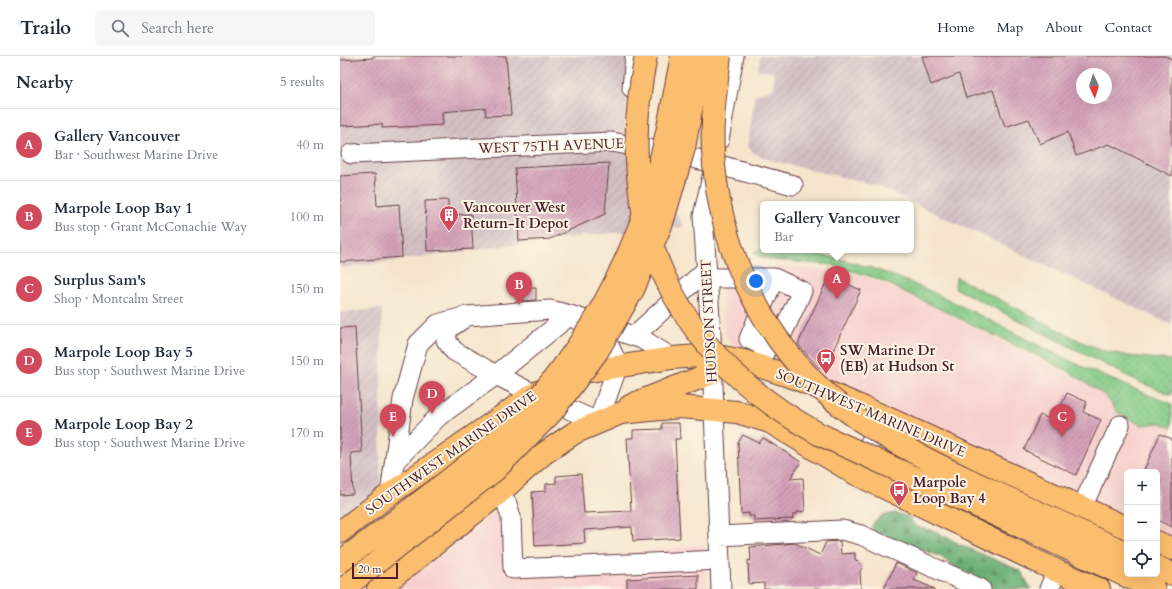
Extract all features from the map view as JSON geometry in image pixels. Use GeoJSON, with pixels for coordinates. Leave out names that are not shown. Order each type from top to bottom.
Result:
{"type":"FeatureCollection","features":[{"type":"Feature","properties":{"kind":"main road"},"geometry":{"type":"LineString","coordinates":[[646,56],[640,85],[636,119],[636,139],[638,185],[651,243],[660,267],[680,307],[717,358],[740,380],[766,401],[794,420],[819,434],[1124,552]]}},
{"type":"Feature","properties":{"kind":"main road"},"geometry":{"type":"LineString","coordinates":[[340,562],[405,514],[505,433],[556,377],[577,348],[615,284],[643,218],[664,146],[682,56]]}},
{"type":"Feature","properties":{"kind":"main road"},"geometry":{"type":"LineString","coordinates":[[342,589],[495,470],[552,412],[597,352],[633,290],[662,223],[684,148],[701,56]]}},
{"type":"Feature","properties":{"kind":"main road"},"geometry":{"type":"LineString","coordinates":[[720,56],[714,105],[713,151],[722,219],[731,248],[758,310],[776,338],[799,367],[822,391],[877,432],[906,448],[984,498],[1154,589]]}},
{"type":"Feature","properties":{"kind":"main road","name":"SOUTHWEST MARINE DRIVE"},"geometry":{"type":"LineString","coordinates":[[340,532],[390,494],[534,394],[584,372],[618,365],[672,358],[712,364],[744,361],[763,356],[795,378],[883,416],[1124,527]]}},
{"type":"Feature","properties":{"kind":"main road"},"geometry":{"type":"LineString","coordinates":[[378,589],[498,494],[544,454],[574,433],[621,413],[636,403],[712,364]]}},
{"type":"Feature","properties":{"kind":"main road"},"geometry":{"type":"LineString","coordinates":[[621,413],[680,407],[738,412],[770,422],[856,474],[1053,580],[1099,589]]}},
{"type":"Feature","properties":{"kind":"main road"},"geometry":{"type":"LineString","coordinates":[[1160,543],[1172,549]]}},
{"type":"Feature","properties":{"kind":"main road"},"geometry":{"type":"LineString","coordinates":[[1160,568],[1172,574]]}},
{"type":"Feature","properties":{"kind":"street"},"geometry":{"type":"LineString","coordinates":[[628,144],[634,56]]}},
{"type":"Feature","properties":{"kind":"street","name":"HUDSON STREET"},"geometry":{"type":"LineString","coordinates":[[721,589],[712,364],[703,216],[728,97],[734,56]]}},
{"type":"Feature","properties":{"kind":"street","name":"WEST 75TH AVENUE"},"geometry":{"type":"LineString","coordinates":[[351,154],[612,142],[686,156],[793,185]]}},
{"type":"Feature","properties":{"kind":"street"},"geometry":{"type":"LineString","coordinates":[[634,336],[707,273],[774,278],[802,291],[777,345],[763,356],[749,339],[774,278]]}},
{"type":"Feature","properties":{"kind":"street"},"geometry":{"type":"LineString","coordinates":[[390,494],[403,399],[418,344],[438,324],[467,316],[550,310],[570,315],[642,339],[672,358]]}},
{"type":"Feature","properties":{"kind":"street"},"geometry":{"type":"LineString","coordinates":[[467,316],[448,329],[446,340],[454,351],[496,375],[534,394],[598,422],[618,365],[606,339],[570,315]]}},
{"type":"Feature","properties":{"kind":"street"},"geometry":{"type":"LineString","coordinates":[[395,461],[439,416],[496,375],[570,315]]}},
{"type":"Feature","properties":{"kind":"street"},"geometry":{"type":"LineString","coordinates":[[856,474],[883,416]]}},
{"type":"Feature","properties":{"kind":"street"},"geometry":{"type":"LineString","coordinates":[[1082,507],[1120,425]]}},
{"type":"Feature","properties":{"kind":"street"},"geometry":{"type":"LineString","coordinates":[[498,494],[507,504],[511,517],[513,569],[720,560]]}},
{"type":"Feature","properties":{"kind":"street"},"geometry":{"type":"LineString","coordinates":[[719,536],[842,530],[861,535],[981,589]]}},
{"type":"Feature","properties":{"kind":"shaded area"},"geometry":{"type":"Polygon","coordinates":[[[340,56],[630,56],[625,125],[684,227],[581,236],[340,268],[340,56]]]}},
{"type":"Feature","properties":{"kind":"shaded area"},"geometry":{"type":"Polygon","coordinates":[[[760,56],[1172,56],[1172,325],[914,203],[914,201],[909,201],[875,185],[769,160],[752,152],[748,146],[755,95],[773,89],[774,72],[758,71],[760,56]]]}},
{"type":"Feature","properties":{"kind":"shaded area"},"geometry":{"type":"Polygon","coordinates":[[[720,267],[791,267],[857,274],[902,291],[1172,427],[1172,540],[1160,534],[1160,469],[1124,469],[1124,518],[844,388],[778,360],[746,353],[733,347],[725,334],[720,267]]]}},
{"type":"Feature","properties":{"kind":"shaded area"},"geometry":{"type":"Polygon","coordinates":[[[382,309],[380,494],[340,524],[340,313],[382,309]]]}},
{"type":"Feature","properties":{"kind":"shaded area"},"geometry":{"type":"Polygon","coordinates":[[[507,504],[514,569],[704,544],[707,589],[393,589],[507,504]]]}},
{"type":"Feature","properties":{"kind":"green space"},"geometry":{"type":"Polygon","coordinates":[[[760,249],[760,253],[806,253],[836,258],[903,280],[968,309],[1068,360],[1172,404],[1172,428],[1161,423],[1141,425],[1118,413],[1106,396],[1068,371],[876,278],[833,265],[773,260],[759,256],[754,252],[760,249]]]}},
{"type":"Feature","properties":{"kind":"green space"},"geometry":{"type":"Polygon","coordinates":[[[956,277],[1082,342],[1106,351],[1129,356],[1172,360],[1172,395],[1137,381],[955,288],[956,277]]]}},
{"type":"Feature","properties":{"kind":"green space"},"geometry":{"type":"Polygon","coordinates":[[[895,513],[909,517],[915,526],[937,532],[959,544],[1021,571],[1031,589],[995,589],[985,581],[953,566],[941,557],[872,531],[872,525],[881,516],[895,513]]]}},
{"type":"Feature","properties":{"kind":"building"},"geometry":{"type":"Polygon","coordinates":[[[373,56],[506,56],[511,115],[486,116],[485,108],[442,112],[443,125],[382,128],[382,124],[340,126],[340,60],[373,58],[373,56]]]}},
{"type":"Feature","properties":{"kind":"building"},"geometry":{"type":"Polygon","coordinates":[[[922,56],[1165,56],[1172,59],[1172,176],[1109,144],[1076,156],[1068,132],[1040,144],[1029,119],[1005,127],[993,90],[966,98],[959,74],[931,85],[922,56]]]}},
{"type":"Feature","properties":{"kind":"building"},"geometry":{"type":"Polygon","coordinates":[[[609,163],[605,214],[550,239],[519,241],[515,168],[609,163]]]}},
{"type":"Feature","properties":{"kind":"building"},"geometry":{"type":"Polygon","coordinates":[[[375,174],[377,206],[399,204],[402,257],[340,262],[340,176],[375,174]]]}},
{"type":"Feature","properties":{"kind":"building","name":"Vancouver West Return-It Depot"},"geometry":{"type":"Polygon","coordinates":[[[448,200],[448,215],[471,214],[473,249],[427,251],[425,201],[448,200]]]}},
{"type":"Feature","properties":{"kind":"building"},"geometry":{"type":"Polygon","coordinates":[[[829,276],[861,290],[824,370],[818,367],[798,344],[829,276]]]}},
{"type":"Feature","properties":{"kind":"building"},"geometry":{"type":"Polygon","coordinates":[[[523,288],[536,288],[536,300],[523,301],[523,288]]]}},
{"type":"Feature","properties":{"kind":"building"},"geometry":{"type":"Polygon","coordinates":[[[355,327],[362,452],[351,453],[353,494],[340,495],[340,328],[355,327]]]}},
{"type":"Feature","properties":{"kind":"building"},"geometry":{"type":"Polygon","coordinates":[[[1067,393],[1087,402],[1083,412],[1101,420],[1076,475],[1024,450],[1040,415],[1054,421],[1067,393]]]}},
{"type":"Feature","properties":{"kind":"building"},"geometry":{"type":"Polygon","coordinates":[[[662,423],[679,423],[680,439],[675,439],[680,538],[633,541],[632,527],[584,530],[585,543],[535,546],[532,492],[546,491],[546,484],[556,483],[556,476],[581,474],[584,513],[631,511],[627,438],[633,438],[633,430],[662,429],[662,423]]]}},
{"type":"Feature","properties":{"kind":"building"},"geometry":{"type":"Polygon","coordinates":[[[1160,434],[1172,439],[1172,527],[1160,521],[1160,469],[1144,469],[1160,434]]]}},
{"type":"Feature","properties":{"kind":"building"},"geometry":{"type":"Polygon","coordinates":[[[743,435],[759,443],[763,438],[801,462],[790,479],[803,478],[805,511],[793,514],[793,519],[754,521],[754,516],[749,516],[749,513],[741,514],[738,443],[743,435]]]}},
{"type":"Feature","properties":{"kind":"building"},"geometry":{"type":"Polygon","coordinates":[[[840,541],[841,554],[855,553],[855,559],[863,567],[860,571],[861,589],[764,589],[764,583],[749,584],[748,560],[751,561],[750,547],[795,543],[820,555],[826,542],[840,541]]]}},
{"type":"Feature","properties":{"kind":"building"},"geometry":{"type":"Polygon","coordinates":[[[896,563],[917,573],[914,580],[935,589],[884,589],[896,563]]]}},
{"type":"Feature","properties":{"kind":"building"},"geometry":{"type":"Polygon","coordinates":[[[698,575],[698,589],[627,589],[627,579],[698,575]]]}},
{"type":"Feature","properties":{"kind":"place","name":"Vancouver West Return-It Depot"},"geometry":{"type":"Point","coordinates":[449,232]}},
{"type":"Feature","properties":{"kind":"place","name":"Gallery Vancouver"},"geometry":{"type":"Point","coordinates":[837,299]}},
{"type":"Feature","properties":{"kind":"place","name":"Marpole Loop Bay 1"},"geometry":{"type":"Point","coordinates":[519,305]}},
{"type":"Feature","properties":{"kind":"place","name":"SW Marine Dr (EB) at Hudson St"},"geometry":{"type":"Point","coordinates":[826,375]}},
{"type":"Feature","properties":{"kind":"place","name":"Marpole Loop Bay 5"},"geometry":{"type":"Point","coordinates":[432,414]}},
{"type":"Feature","properties":{"kind":"place","name":"Marpole Loop Bay 2"},"geometry":{"type":"Point","coordinates":[393,437]}},
{"type":"Feature","properties":{"kind":"place","name":"Surplus Sam's"},"geometry":{"type":"Point","coordinates":[1062,437]}},
{"type":"Feature","properties":{"kind":"place","name":"Marpole Loop Bay 4"},"geometry":{"type":"Point","coordinates":[899,507]}}]}
